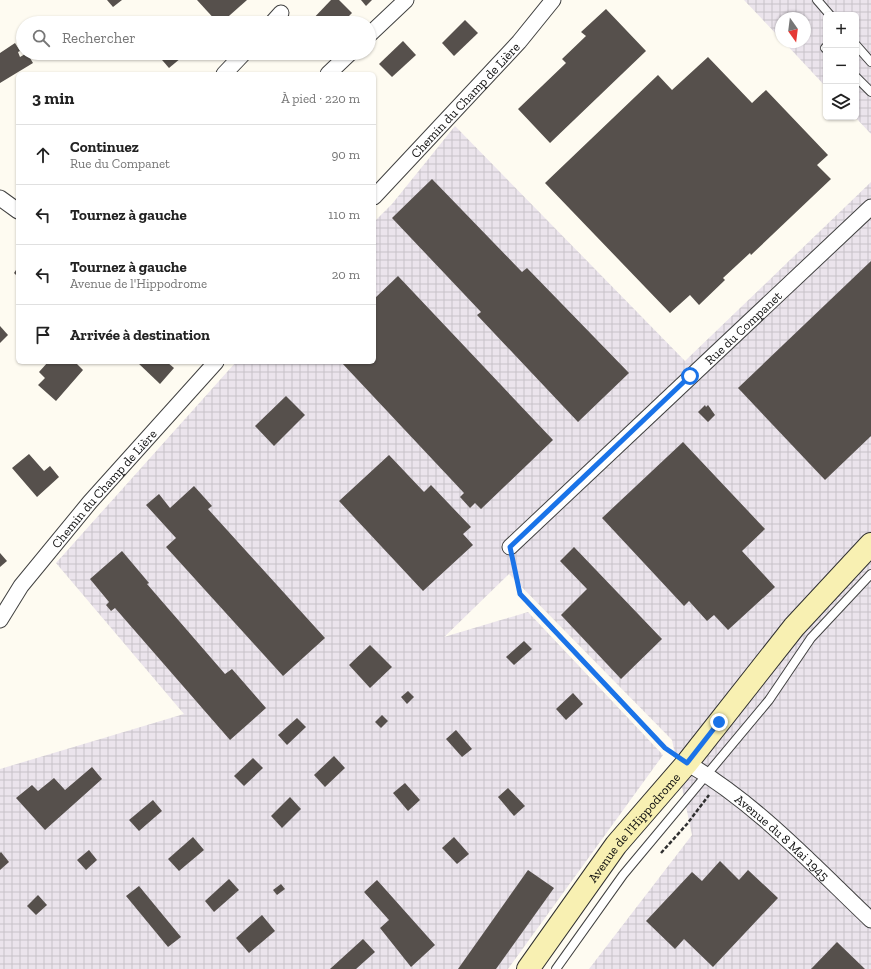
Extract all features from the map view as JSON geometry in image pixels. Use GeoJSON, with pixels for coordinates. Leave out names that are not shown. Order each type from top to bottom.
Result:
{"type":"FeatureCollection","features":[{"type":"Feature","properties":{"kind":"main road","name":"Avenue de l'Hippodrome"},"geometry":{"type":"LineString","coordinates":[[528,969],[616,845],[687,763],[794,627],[871,544]]}},
{"type":"Feature","properties":{"kind":"street"},"geometry":{"type":"LineString","coordinates":[[376,28],[406,0]]}},
{"type":"Feature","properties":{"kind":"street","name":"Chemin du Champ de Lière"},"geometry":{"type":"LineString","coordinates":[[376,195],[519,42],[553,0]]}},
{"type":"Feature","properties":{"kind":"street"},"geometry":{"type":"LineString","coordinates":[[226,72],[237,60]]}},
{"type":"Feature","properties":{"kind":"street"},"geometry":{"type":"LineString","coordinates":[[330,72],[343,60]]}},
{"type":"Feature","properties":{"kind":"street"},"geometry":{"type":"LineString","coordinates":[[0,198],[16,210]]}},
{"type":"Feature","properties":{"kind":"street","name":"Rue du Companet"},"geometry":{"type":"LineString","coordinates":[[510,547],[871,207]]}},
{"type":"Feature","properties":{"kind":"street","name":"Chemin du Champ de Lière"},"geometry":{"type":"LineString","coordinates":[[0,620],[21,586],[90,502],[214,364]]}},
{"type":"Feature","properties":{"kind":"street","name":"Avenue du 8 Mai 1945"},"geometry":{"type":"LineString","coordinates":[[687,763],[757,812],[871,920]]}},
{"type":"Feature","properties":{"kind":"lane"},"geometry":{"type":"LineString","coordinates":[[817,0],[827,12]]}},
{"type":"Feature","properties":{"kind":"lane"},"geometry":{"type":"LineString","coordinates":[[859,48],[871,62]]}},
{"type":"Feature","properties":{"kind":"lane"},"geometry":{"type":"LineString","coordinates":[[859,80],[871,92]]}},
{"type":"Feature","properties":{"kind":"lane","name":"Avenue de l'Hippodrome"},"geometry":{"type":"LineString","coordinates":[[556,969],[623,875],[769,700],[811,638],[871,574]]}},
{"type":"Feature","properties":{"kind":"path"},"geometry":{"type":"LineString","coordinates":[[510,547],[520,594],[665,748],[687,763]]}},
{"type":"Feature","properties":{"kind":"shaded area"},"geometry":{"type":"Polygon","coordinates":[[[744,0],[871,0],[871,134],[858,120],[859,12],[823,12],[823,84],[790,48],[811,48],[811,12],[775,12],[775,33],[744,0]]]}},
{"type":"Feature","properties":{"kind":"shaded area"},"geometry":{"type":"Polygon","coordinates":[[[455,126],[685,361],[871,182],[871,969],[589,969],[692,835],[672,740],[509,574],[444,637],[528,612],[663,755],[508,969],[0,969],[0,769],[184,714],[56,563],[234,364],[376,364],[376,220],[392,204],[455,126]]]}},
{"type":"Feature","properties":{"kind":"building"},"geometry":{"type":"Polygon","coordinates":[[[107,0],[122,0],[113,7],[107,0]]]}},
{"type":"Feature","properties":{"kind":"building"},"geometry":{"type":"Polygon","coordinates":[[[197,0],[247,0],[229,16],[212,16],[197,0]]]}},
{"type":"Feature","properties":{"kind":"building"},"geometry":{"type":"Polygon","coordinates":[[[331,0],[339,0],[352,13],[349,16],[316,16],[331,0]]]}},
{"type":"Feature","properties":{"kind":"building"},"geometry":{"type":"Polygon","coordinates":[[[361,0],[372,0],[366,6],[361,0]]]}},
{"type":"Feature","properties":{"kind":"building"},"geometry":{"type":"Polygon","coordinates":[[[606,9],[646,51],[550,143],[518,109],[566,63],[562,59],[586,36],[581,32],[606,9]]]}},
{"type":"Feature","properties":{"kind":"building"},"geometry":{"type":"Polygon","coordinates":[[[465,20],[478,33],[454,56],[442,43],[465,20]]]}},
{"type":"Feature","properties":{"kind":"building"},"geometry":{"type":"Polygon","coordinates":[[[403,41],[416,55],[392,77],[379,64],[403,41]]]}},
{"type":"Feature","properties":{"kind":"building"},"geometry":{"type":"Polygon","coordinates":[[[15,43],[16,60],[31,60],[33,63],[0,83],[0,53],[15,43]]]}},
{"type":"Feature","properties":{"kind":"building"},"geometry":{"type":"Polygon","coordinates":[[[708,57],[752,103],[766,90],[828,155],[817,165],[831,179],[751,255],[750,253],[723,278],[725,280],[699,305],[690,295],[670,313],[545,183],[658,75],[672,90],[708,57]]]}},
{"type":"Feature","properties":{"kind":"building"},"geometry":{"type":"Polygon","coordinates":[[[162,60],[179,60],[169,68],[162,60]]]}},
{"type":"Feature","properties":{"kind":"building"},"geometry":{"type":"Polygon","coordinates":[[[432,179],[522,272],[527,268],[629,373],[578,422],[477,315],[481,312],[392,218],[432,179]]]}},
{"type":"Feature","properties":{"kind":"building"},"geometry":{"type":"Polygon","coordinates":[[[871,261],[871,436],[825,480],[738,388],[871,261]]]}},
{"type":"Feature","properties":{"kind":"building"},"geometry":{"type":"Polygon","coordinates":[[[398,276],[553,440],[481,509],[475,503],[470,508],[460,497],[464,493],[343,364],[376,364],[376,297],[398,276]]]}},
{"type":"Feature","properties":{"kind":"building"},"geometry":{"type":"Polygon","coordinates":[[[0,326],[8,335],[0,343],[0,326]]]}},
{"type":"Feature","properties":{"kind":"building"},"geometry":{"type":"Polygon","coordinates":[[[46,364],[77,364],[83,370],[56,401],[38,385],[45,378],[39,372],[46,364]]]}},
{"type":"Feature","properties":{"kind":"building"},"geometry":{"type":"Polygon","coordinates":[[[139,364],[169,364],[174,368],[160,384],[139,364]]]}},
{"type":"Feature","properties":{"kind":"building"},"geometry":{"type":"Polygon","coordinates":[[[286,396],[305,415],[274,446],[255,426],[286,396]]]}},
{"type":"Feature","properties":{"kind":"building"},"geometry":{"type":"Polygon","coordinates":[[[705,405],[706,407],[708,405],[715,415],[708,422],[698,412],[705,405]]]}},
{"type":"Feature","properties":{"kind":"building"},"geometry":{"type":"Polygon","coordinates":[[[683,442],[765,529],[742,551],[775,587],[728,630],[714,615],[707,621],[689,601],[684,606],[602,518],[683,442]]]}},
{"type":"Feature","properties":{"kind":"building"},"geometry":{"type":"Polygon","coordinates":[[[29,454],[44,471],[50,466],[59,477],[37,497],[12,468],[29,454]]]}},
{"type":"Feature","properties":{"kind":"building"},"geometry":{"type":"Polygon","coordinates":[[[389,455],[424,492],[431,485],[471,527],[463,534],[473,545],[423,591],[339,501],[389,455]]]}},
{"type":"Feature","properties":{"kind":"building"},"geometry":{"type":"Polygon","coordinates":[[[194,486],[212,506],[208,509],[325,638],[283,676],[166,547],[176,538],[146,505],[159,494],[170,508],[194,486]]]}},
{"type":"Feature","properties":{"kind":"building"},"geometry":{"type":"Polygon","coordinates":[[[574,547],[662,639],[621,679],[561,615],[587,589],[560,561],[574,547]]]}},
{"type":"Feature","properties":{"kind":"building"},"geometry":{"type":"Polygon","coordinates":[[[122,551],[149,583],[147,584],[225,674],[232,669],[266,708],[230,740],[115,608],[111,611],[106,605],[109,602],[90,579],[122,551]]]}},
{"type":"Feature","properties":{"kind":"building"},"geometry":{"type":"Polygon","coordinates":[[[0,553],[7,561],[0,567],[0,553]]]}},
{"type":"Feature","properties":{"kind":"building"},"geometry":{"type":"Polygon","coordinates":[[[524,641],[532,649],[514,665],[506,657],[524,641]]]}},
{"type":"Feature","properties":{"kind":"building"},"geometry":{"type":"Polygon","coordinates":[[[370,645],[392,667],[370,688],[349,665],[370,645]]]}},
{"type":"Feature","properties":{"kind":"building"},"geometry":{"type":"Polygon","coordinates":[[[408,691],[414,697],[407,704],[401,697],[408,691]]]}},
{"type":"Feature","properties":{"kind":"building"},"geometry":{"type":"Polygon","coordinates":[[[573,693],[583,704],[566,720],[556,709],[573,693]]]}},
{"type":"Feature","properties":{"kind":"building"},"geometry":{"type":"Polygon","coordinates":[[[382,715],[388,721],[381,728],[375,722],[382,715]]]}},
{"type":"Feature","properties":{"kind":"building"},"geometry":{"type":"Polygon","coordinates":[[[297,718],[306,727],[287,745],[278,735],[297,718]]]}},
{"type":"Feature","properties":{"kind":"building"},"geometry":{"type":"Polygon","coordinates":[[[456,730],[472,749],[462,757],[446,739],[456,730]]]}},
{"type":"Feature","properties":{"kind":"building"},"geometry":{"type":"Polygon","coordinates":[[[334,756],[345,768],[325,787],[314,775],[334,756]]]}},
{"type":"Feature","properties":{"kind":"building"},"geometry":{"type":"Polygon","coordinates":[[[253,758],[263,768],[244,786],[234,776],[253,758]]]}},
{"type":"Feature","properties":{"kind":"building"},"geometry":{"type":"Polygon","coordinates":[[[92,767],[102,779],[45,830],[16,798],[32,785],[38,791],[54,778],[65,790],[92,767]]]}},
{"type":"Feature","properties":{"kind":"building"},"geometry":{"type":"Polygon","coordinates":[[[405,783],[420,800],[408,811],[393,793],[405,783]]]}},
{"type":"Feature","properties":{"kind":"building"},"geometry":{"type":"Polygon","coordinates":[[[508,788],[525,806],[514,816],[498,797],[508,788]]]}},
{"type":"Feature","properties":{"kind":"building"},"geometry":{"type":"Polygon","coordinates":[[[290,797],[301,809],[282,828],[271,816],[290,797]]]}},
{"type":"Feature","properties":{"kind":"building"},"geometry":{"type":"Polygon","coordinates":[[[153,800],[162,811],[139,831],[129,820],[153,800]]]}},
{"type":"Feature","properties":{"kind":"building"},"geometry":{"type":"Polygon","coordinates":[[[193,837],[204,850],[179,871],[168,859],[193,837]]]}},
{"type":"Feature","properties":{"kind":"building"},"geometry":{"type":"Polygon","coordinates":[[[454,837],[469,854],[457,864],[442,848],[454,837]]]}},
{"type":"Feature","properties":{"kind":"building"},"geometry":{"type":"Polygon","coordinates":[[[89,850],[97,860],[86,870],[77,860],[89,850]]]}},
{"type":"Feature","properties":{"kind":"building"},"geometry":{"type":"Polygon","coordinates":[[[1,852],[9,862],[0,870],[0,853],[1,852]]]}},
{"type":"Feature","properties":{"kind":"building"},"geometry":{"type":"Polygon","coordinates":[[[720,861],[739,880],[748,870],[778,898],[713,967],[684,939],[675,949],[646,921],[692,872],[702,881],[720,861]]]}},
{"type":"Feature","properties":{"kind":"building"},"geometry":{"type":"Polygon","coordinates":[[[528,870],[554,888],[496,969],[458,969],[528,870]]]}},
{"type":"Feature","properties":{"kind":"building"},"geometry":{"type":"Polygon","coordinates":[[[229,879],[239,890],[214,912],[205,901],[229,879]]]}},
{"type":"Feature","properties":{"kind":"building"},"geometry":{"type":"Polygon","coordinates":[[[377,880],[435,945],[411,967],[380,928],[389,920],[364,892],[377,880]]]}},
{"type":"Feature","properties":{"kind":"building"},"geometry":{"type":"Polygon","coordinates":[[[281,884],[285,889],[277,895],[273,890],[281,884]]]}},
{"type":"Feature","properties":{"kind":"building"},"geometry":{"type":"Polygon","coordinates":[[[139,886],[181,937],[168,947],[126,896],[139,886]]]}},
{"type":"Feature","properties":{"kind":"building"},"geometry":{"type":"Polygon","coordinates":[[[38,895],[47,905],[36,915],[27,906],[38,895]]]}},
{"type":"Feature","properties":{"kind":"building"},"geometry":{"type":"Polygon","coordinates":[[[262,915],[275,931],[249,953],[236,938],[262,915]]]}},
{"type":"Feature","properties":{"kind":"building"},"geometry":{"type":"Polygon","coordinates":[[[363,939],[375,952],[356,969],[330,969],[363,939]]]}},
{"type":"Feature","properties":{"kind":"building"},"geometry":{"type":"Polygon","coordinates":[[[837,942],[865,969],[811,969],[837,942]]]}},
{"type":"Feature","properties":{"kind":"route"},"geometry":{"type":"LineString","coordinates":[[690,376],[510,547],[520,594],[665,748],[687,763],[719,722]]}}]}
